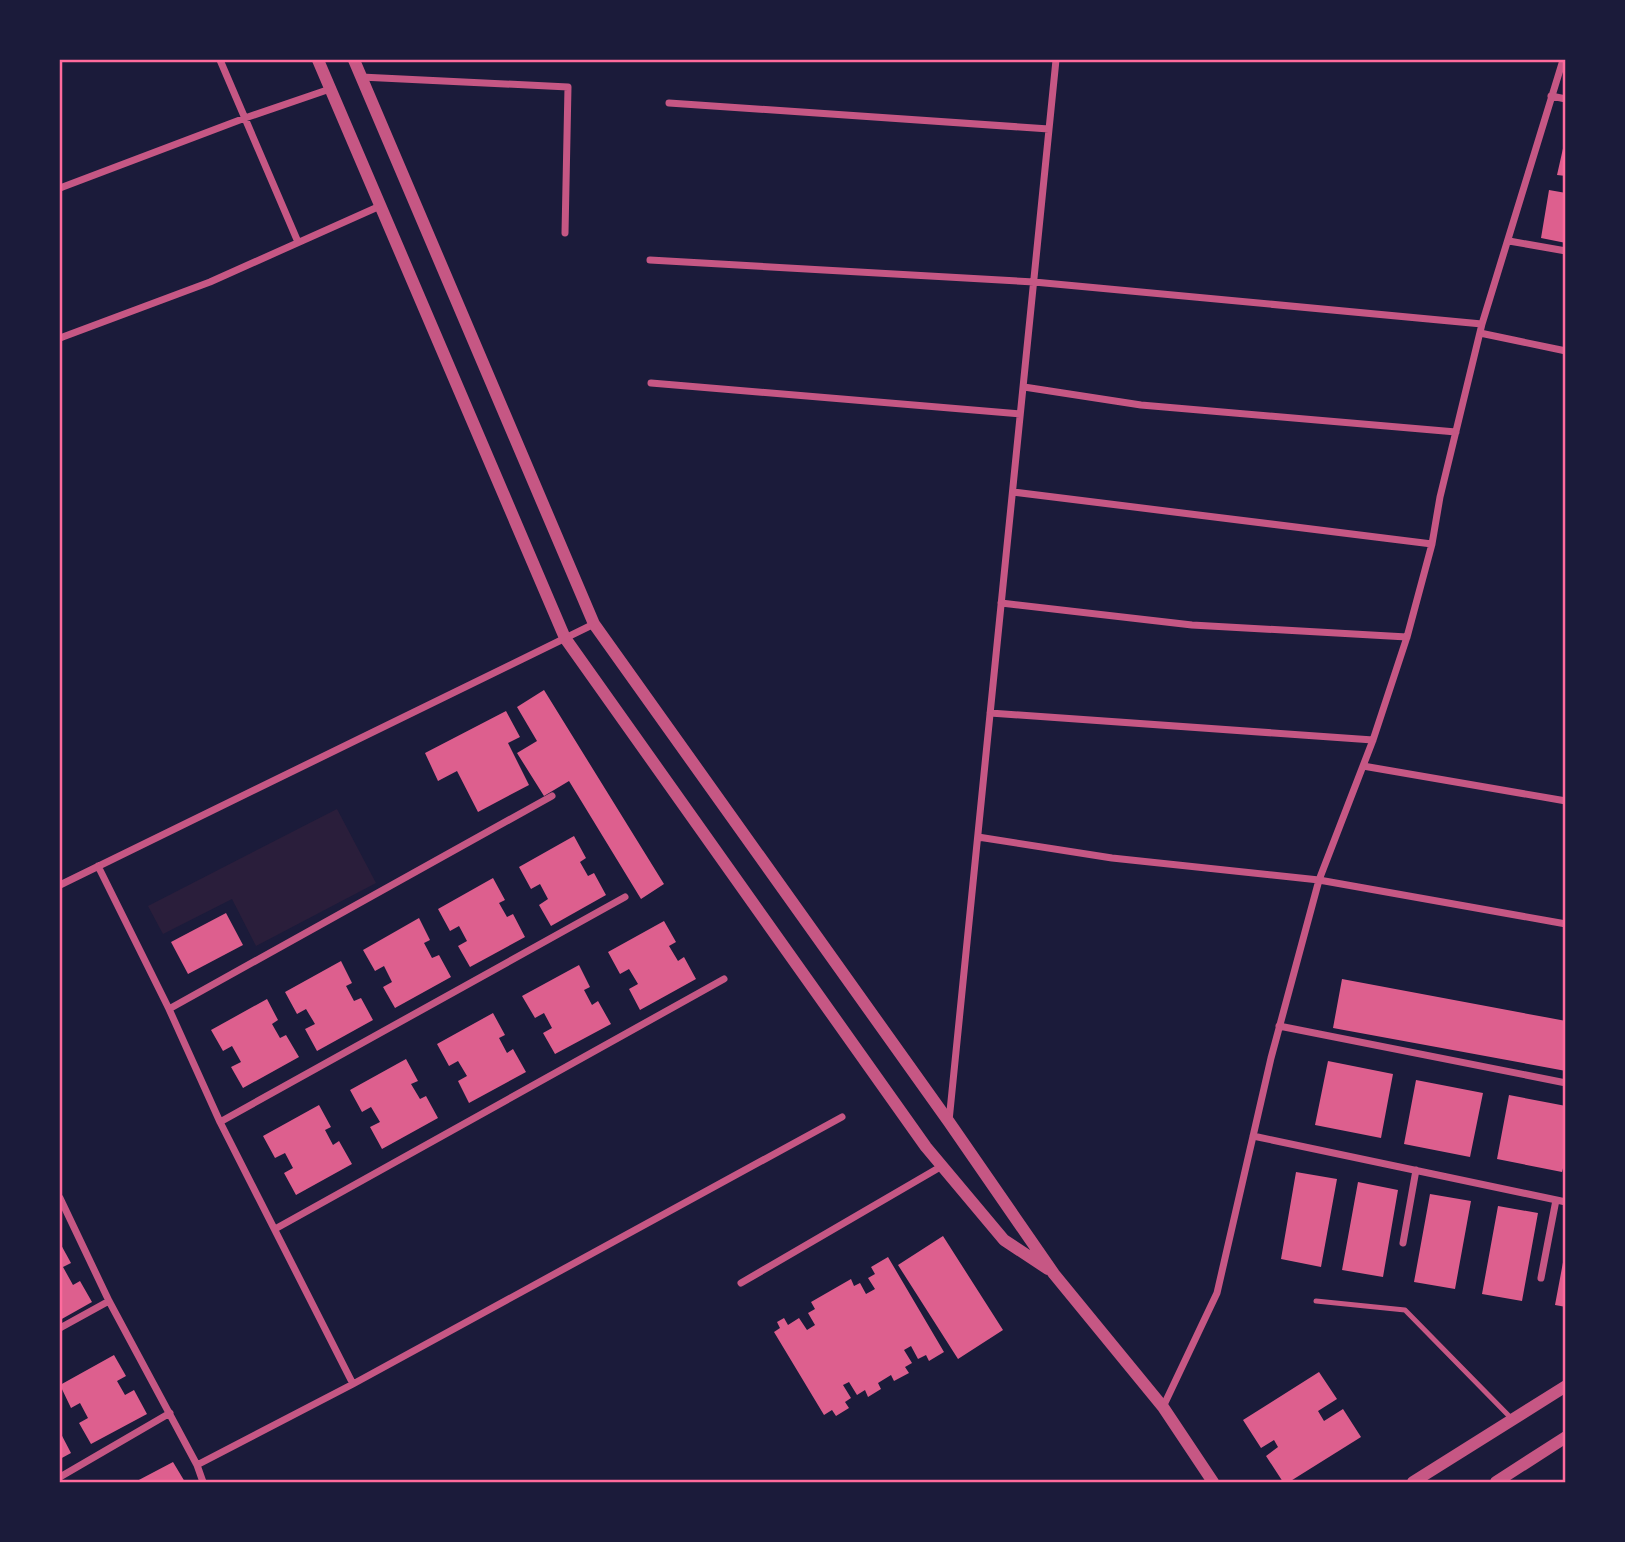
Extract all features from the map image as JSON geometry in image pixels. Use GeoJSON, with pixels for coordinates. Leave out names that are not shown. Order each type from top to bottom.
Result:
{"type":"FeatureCollection","features":[{"type":"Feature","properties":{"kind":"street"},"geometry":{"type":"LineString","coordinates":[[220,60],[298,242]]}},
{"type":"Feature","properties":{"kind":"street"},"geometry":{"type":"LineString","coordinates":[[318,60],[565,638],[926,1147],[1004,1240],[1054,1273]]}},
{"type":"Feature","properties":{"kind":"street"},"geometry":{"type":"LineString","coordinates":[[354,60],[594,624],[1054,1273],[1163,1407],[1213,1482]]}},
{"type":"Feature","properties":{"kind":"street"},"geometry":{"type":"LineString","coordinates":[[949,1122],[1056,60]]}},
{"type":"Feature","properties":{"kind":"street"},"geometry":{"type":"LineString","coordinates":[[1163,1407],[1217,1293],[1279,1026],[1319,880],[1373,740],[1407,637],[1432,544],[1440,497],[1482,324],[1563,60]]}},
{"type":"Feature","properties":{"kind":"street"},"geometry":{"type":"LineString","coordinates":[[361,76],[568,88],[565,233]]}},
{"type":"Feature","properties":{"kind":"street"},"geometry":{"type":"LineString","coordinates":[[60,188],[330,89]]}},
{"type":"Feature","properties":{"kind":"street"},"geometry":{"type":"LineString","coordinates":[[1551,96],[1566,99]]}},
{"type":"Feature","properties":{"kind":"street"},"geometry":{"type":"LineString","coordinates":[[669,103],[1049,129]]}},
{"type":"Feature","properties":{"kind":"street"},"geometry":{"type":"LineString","coordinates":[[60,338],[250,266],[380,206]]}},
{"type":"Feature","properties":{"kind":"street"},"geometry":{"type":"LineString","coordinates":[[1509,240],[1566,251]]}},
{"type":"Feature","properties":{"kind":"street"},"geometry":{"type":"LineString","coordinates":[[650,260],[1034,282],[1482,324]]}},
{"type":"Feature","properties":{"kind":"street"},"geometry":{"type":"LineString","coordinates":[[1480,333],[1566,351]]}},
{"type":"Feature","properties":{"kind":"street"},"geometry":{"type":"LineString","coordinates":[[650,383],[1020,414]]}},
{"type":"Feature","properties":{"kind":"street"},"geometry":{"type":"LineString","coordinates":[[1024,387],[1141,405],[1456,432]]}},
{"type":"Feature","properties":{"kind":"street"},"geometry":{"type":"LineString","coordinates":[[1013,492],[1432,544]]}},
{"type":"Feature","properties":{"kind":"street"},"geometry":{"type":"LineString","coordinates":[[1001,603],[1192,625],[1407,637]]}},
{"type":"Feature","properties":{"kind":"street"},"geometry":{"type":"LineString","coordinates":[[60,885],[594,624]]}},
{"type":"Feature","properties":{"kind":"street"},"geometry":{"type":"LineString","coordinates":[[990,713],[1373,740]]}},
{"type":"Feature","properties":{"kind":"street"},"geometry":{"type":"LineString","coordinates":[[1363,766],[1566,801]]}},
{"type":"Feature","properties":{"kind":"street"},"geometry":{"type":"LineString","coordinates":[[169,1009],[552,796]]}},
{"type":"Feature","properties":{"kind":"street"},"geometry":{"type":"LineString","coordinates":[[978,837],[1112,858],[1319,880],[1566,924]]}},
{"type":"Feature","properties":{"kind":"street"},"geometry":{"type":"LineString","coordinates":[[98,866],[169,1009],[220,1122],[353,1384]]}},
{"type":"Feature","properties":{"kind":"street"},"geometry":{"type":"LineString","coordinates":[[220,1122],[625,897]]}},
{"type":"Feature","properties":{"kind":"street"},"geometry":{"type":"LineString","coordinates":[[275,1228],[724,979]]}},
{"type":"Feature","properties":{"kind":"street"},"geometry":{"type":"LineString","coordinates":[[1279,1026],[1566,1083]]}},
{"type":"Feature","properties":{"kind":"street"},"geometry":{"type":"LineString","coordinates":[[197,1465],[353,1384],[842,1117]]}},
{"type":"Feature","properties":{"kind":"street"},"geometry":{"type":"LineString","coordinates":[[1253,1136],[1566,1202]]}},
{"type":"Feature","properties":{"kind":"street"},"geometry":{"type":"LineString","coordinates":[[741,1283],[943,1167]]}},
{"type":"Feature","properties":{"kind":"street"},"geometry":{"type":"LineString","coordinates":[[1403,1243],[1416,1170]]}},
{"type":"Feature","properties":{"kind":"street"},"geometry":{"type":"LineString","coordinates":[[60,1198],[109,1301],[170,1413],[203,1482]]}},
{"type":"Feature","properties":{"kind":"street"},"geometry":{"type":"LineString","coordinates":[[1541,1278],[1556,1200]]}},
{"type":"Feature","properties":{"kind":"street"},"geometry":{"type":"LineString","coordinates":[[60,1328],[109,1301]]}},
{"type":"Feature","properties":{"kind":"street"},"geometry":{"type":"LineString","coordinates":[[1413,1482],[1511,1418],[1566,1386]]}},
{"type":"Feature","properties":{"kind":"street"},"geometry":{"type":"LineString","coordinates":[[60,1476],[170,1413]]}},
{"type":"Feature","properties":{"kind":"street"},"geometry":{"type":"LineString","coordinates":[[1496,1482],[1566,1437]]}},
{"type":"Feature","properties":{"kind":"lane"},"geometry":{"type":"LineString","coordinates":[[1316,1301],[1405,1310],[1511,1418]]}},
{"type":"Feature","properties":{"kind":"shaded area"},"geometry":{"type":"Polygon","coordinates":[[[337,809],[376,883],[256,946],[232,899],[163,934],[148,906],[337,809]]]}},
{"type":"Feature","properties":{"kind":"building"},"geometry":{"type":"Polygon","coordinates":[[[1566,144],[1566,176],[1557,175],[1566,144]]]}},
{"type":"Feature","properties":{"kind":"building"},"geometry":{"type":"Polygon","coordinates":[[[1549,190],[1566,193],[1566,243],[1541,238],[1549,190]]]}},
{"type":"Feature","properties":{"kind":"building"},"geometry":{"type":"Polygon","coordinates":[[[544,690],[664,884],[641,899],[569,781],[544,796],[517,753],[537,741],[517,707],[544,690]]]}},
{"type":"Feature","properties":{"kind":"building"},"geometry":{"type":"Polygon","coordinates":[[[506,711],[520,737],[508,743],[529,785],[478,812],[457,771],[438,781],[425,753],[506,711]]]}},
{"type":"Feature","properties":{"kind":"building"},"geometry":{"type":"Polygon","coordinates":[[[574,836],[586,858],[580,862],[588,876],[594,873],[606,895],[551,926],[539,905],[548,899],[540,884],[531,889],[519,867],[574,836]]]}},
{"type":"Feature","properties":{"kind":"building"},"geometry":{"type":"Polygon","coordinates":[[[493,878],[505,900],[499,903],[507,917],[513,914],[525,937],[470,967],[458,946],[467,941],[459,926],[450,931],[438,909],[493,878]]]}},
{"type":"Feature","properties":{"kind":"building"},"geometry":{"type":"Polygon","coordinates":[[[226,913],[243,945],[188,974],[171,942],[226,913]]]}},
{"type":"Feature","properties":{"kind":"building"},"geometry":{"type":"Polygon","coordinates":[[[419,918],[430,940],[424,943],[432,958],[439,955],[451,977],[395,1008],[383,987],[392,982],[384,966],[375,971],[363,950],[419,918]]]}},
{"type":"Feature","properties":{"kind":"building"},"geometry":{"type":"Polygon","coordinates":[[[664,921],[676,942],[669,946],[678,961],[684,957],[696,979],[640,1010],[629,989],[638,984],[629,969],[620,974],[608,952],[664,921]]]}},
{"type":"Feature","properties":{"kind":"building"},"geometry":{"type":"Polygon","coordinates":[[[341,961],[352,983],[346,986],[354,1001],[361,998],[373,1020],[317,1051],[305,1029],[315,1024],[306,1009],[297,1014],[285,992],[341,961]]]}},
{"type":"Feature","properties":{"kind":"building"},"geometry":{"type":"Polygon","coordinates":[[[579,965],[590,987],[584,990],[592,1005],[598,1001],[611,1024],[555,1054],[543,1033],[552,1028],[544,1013],[535,1018],[522,996],[579,965]]]}},
{"type":"Feature","properties":{"kind":"building"},"geometry":{"type":"Polygon","coordinates":[[[1342,979],[1566,1021],[1566,1071],[1333,1028],[1342,979]]]}},
{"type":"Feature","properties":{"kind":"building"},"geometry":{"type":"Polygon","coordinates":[[[267,999],[278,1020],[272,1024],[280,1038],[286,1035],[299,1057],[243,1088],[231,1067],[241,1062],[232,1046],[223,1051],[211,1030],[267,999]]]}},
{"type":"Feature","properties":{"kind":"building"},"geometry":{"type":"Polygon","coordinates":[[[493,1013],[505,1035],[499,1038],[507,1053],[513,1049],[526,1072],[469,1103],[458,1081],[467,1076],[458,1061],[449,1066],[437,1044],[493,1013]]]}},
{"type":"Feature","properties":{"kind":"building"},"geometry":{"type":"Polygon","coordinates":[[[406,1059],[418,1081],[411,1084],[420,1099],[426,1096],[438,1118],[382,1149],[370,1127],[380,1122],[371,1107],[362,1112],[350,1090],[406,1059]]]}},
{"type":"Feature","properties":{"kind":"building"},"geometry":{"type":"Polygon","coordinates":[[[1328,1061],[1393,1074],[1381,1138],[1315,1125],[1328,1061]]]}},
{"type":"Feature","properties":{"kind":"building"},"geometry":{"type":"Polygon","coordinates":[[[1416,1080],[1483,1093],[1470,1157],[1404,1144],[1416,1080]]]}},
{"type":"Feature","properties":{"kind":"building"},"geometry":{"type":"Polygon","coordinates":[[[1509,1095],[1566,1106],[1566,1157],[1562,1172],[1497,1159],[1509,1095]]]}},
{"type":"Feature","properties":{"kind":"building"},"geometry":{"type":"Polygon","coordinates":[[[319,1105],[331,1127],[325,1130],[333,1145],[339,1141],[352,1164],[296,1195],[284,1173],[293,1168],[285,1153],[275,1158],[263,1136],[319,1105]]]}},
{"type":"Feature","properties":{"kind":"building"},"geometry":{"type":"Polygon","coordinates":[[[1296,1172],[1337,1179],[1321,1267],[1281,1259],[1296,1172]]]}},
{"type":"Feature","properties":{"kind":"building"},"geometry":{"type":"Polygon","coordinates":[[[1358,1182],[1398,1190],[1383,1277],[1342,1270],[1358,1182]]]}},
{"type":"Feature","properties":{"kind":"building"},"geometry":{"type":"Polygon","coordinates":[[[1430,1194],[1471,1201],[1455,1289],[1414,1282],[1430,1194]]]}},
{"type":"Feature","properties":{"kind":"building"},"geometry":{"type":"Polygon","coordinates":[[[1498,1206],[1538,1213],[1522,1301],[1482,1294],[1498,1206]]]}},
{"type":"Feature","properties":{"kind":"building"},"geometry":{"type":"Polygon","coordinates":[[[943,1236],[1003,1330],[958,1359],[898,1265],[943,1236]]]}},
{"type":"Feature","properties":{"kind":"building"},"geometry":{"type":"Polygon","coordinates":[[[60,1243],[71,1263],[63,1267],[73,1285],[80,1281],[92,1302],[60,1320],[60,1243]]]}},
{"type":"Feature","properties":{"kind":"building"},"geometry":{"type":"Polygon","coordinates":[[[888,1257],[944,1352],[929,1361],[926,1355],[918,1359],[911,1346],[904,1350],[912,1363],[905,1367],[909,1373],[894,1381],[891,1375],[878,1383],[881,1389],[868,1397],[865,1390],[857,1395],[849,1382],[843,1385],[851,1398],[845,1402],[849,1408],[836,1416],[832,1410],[824,1415],[774,1332],[780,1328],[777,1322],[784,1318],[788,1325],[799,1318],[807,1330],[815,1325],[808,1313],[815,1309],[811,1302],[851,1279],[854,1286],[860,1283],[866,1294],[875,1289],[868,1278],[875,1274],[871,1267],[888,1257]]]}},
{"type":"Feature","properties":{"kind":"building"},"geometry":{"type":"Polygon","coordinates":[[[1566,1257],[1566,1307],[1555,1305],[1566,1257]]]}},
{"type":"Feature","properties":{"kind":"building"},"geometry":{"type":"Polygon","coordinates":[[[114,1355],[126,1376],[117,1381],[125,1395],[134,1390],[147,1414],[91,1444],[79,1423],[88,1418],[80,1403],[71,1408],[60,1385],[114,1355]]]}},
{"type":"Feature","properties":{"kind":"building"},"geometry":{"type":"Polygon","coordinates":[[[1319,1372],[1337,1399],[1318,1411],[1324,1421],[1343,1409],[1361,1437],[1289,1482],[1283,1482],[1266,1456],[1278,1447],[1274,1440],[1261,1448],[1243,1420],[1319,1372]]]}},
{"type":"Feature","properties":{"kind":"building"},"geometry":{"type":"Polygon","coordinates":[[[60,1432],[71,1453],[60,1459],[60,1432]]]}},
{"type":"Feature","properties":{"kind":"building"},"geometry":{"type":"Polygon","coordinates":[[[173,1462],[185,1482],[135,1482],[173,1462]]]}}]}
